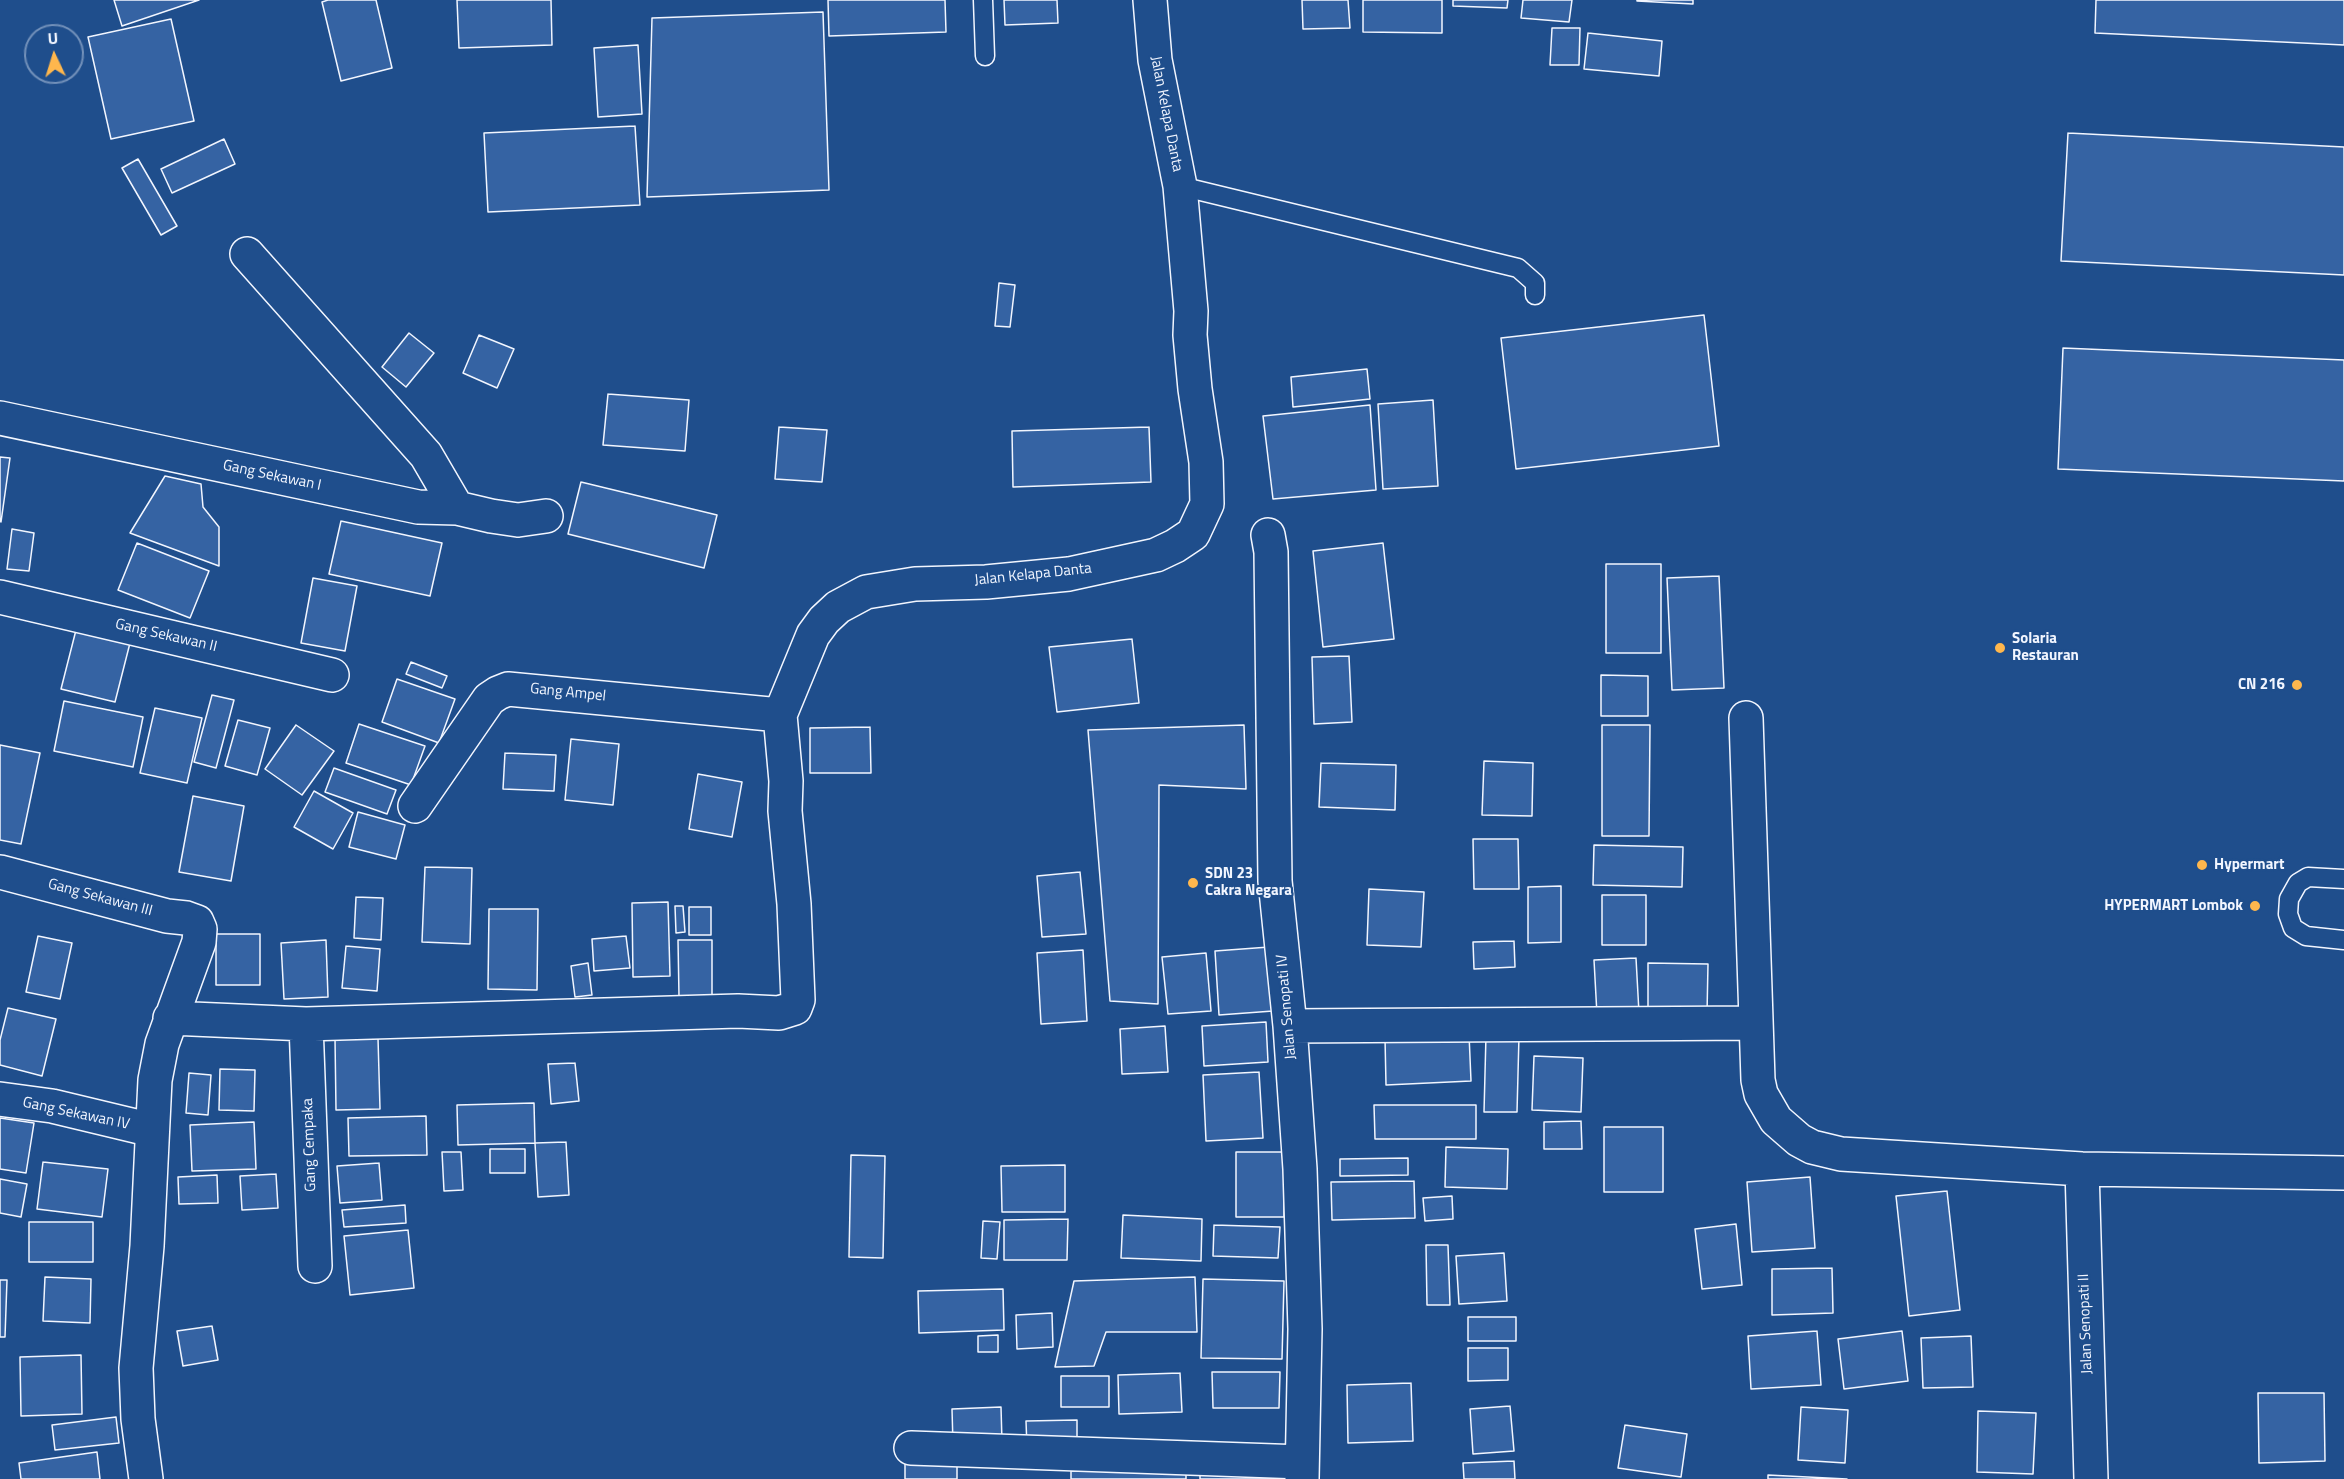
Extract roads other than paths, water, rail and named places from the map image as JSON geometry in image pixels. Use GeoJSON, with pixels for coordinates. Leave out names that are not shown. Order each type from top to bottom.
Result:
{"type":"FeatureCollection","features":[{"type":"Feature","properties":{"kind":"street","name":"Jalan Kelapa Danta"},"geometry":{"type":"LineString","coordinates":[[306,1024],[738,1011],[785,1012],[798,1004],[780,715],[813,635],[824,620],[838,607],[866,592],[915,584],[986,582],[1069,574],[1156,555],[1193,534],[1208,504],[1206,462],[1195,389],[1180,186],[1155,60],[1150,0]]}},
{"type":"Feature","properties":{"kind":"street"},"geometry":{"type":"LineString","coordinates":[[247,254],[426,455],[457,508]]}},
{"type":"Feature","properties":{"kind":"street","name":"Gang Sekawan I"},"geometry":{"type":"LineString","coordinates":[[0,418],[418,507],[457,508],[518,520],[546,516]]}},
{"type":"Feature","properties":{"kind":"street","name":"Jalan Senopati IV"},"geometry":{"type":"LineString","coordinates":[[1268,535],[1271,552],[1275,881],[1290,1026],[1300,1168],[1305,1329],[1302,1471]]}},
{"type":"Feature","properties":{"kind":"street","name":"Gang Sekawan II"},"geometry":{"type":"LineString","coordinates":[[0,597],[332,675]]}},
{"type":"Feature","properties":{"kind":"street","name":"Gang Ampel"},"geometry":{"type":"LineString","coordinates":[[415,806],[489,699],[508,688],[780,715]]}},
{"type":"Feature","properties":{"kind":"street"},"geometry":{"type":"LineString","coordinates":[[1746,718],[1756,1064],[1761,1094],[1776,1120],[1799,1140],[1812,1147],[1841,1154],[2082,1168],[2344,1173]]}},
{"type":"Feature","properties":{"kind":"street","name":"Gang Sekawan III"},"geometry":{"type":"LineString","coordinates":[[0,873],[167,916],[186,918],[198,925],[201,933],[199,942],[170,1018]]}},
{"type":"Feature","properties":{"kind":"street"},"geometry":{"type":"LineString","coordinates":[[146,1479],[138,1419],[136,1368],[147,1246],[155,1080],[170,1018],[306,1024]]}},
{"type":"Feature","properties":{"kind":"street"},"geometry":{"type":"LineString","coordinates":[[1290,1026],[1754,1023]]}},
{"type":"Feature","properties":{"kind":"street","name":"Gang Cempaka"},"geometry":{"type":"LineString","coordinates":[[306,1024],[315,1266]]}},
{"type":"Feature","properties":{"kind":"street","name":"Gang Sekawan IV"},"geometry":{"type":"LineString","coordinates":[[0,1100],[52,1106],[152,1130]]}},
{"type":"Feature","properties":{"kind":"street","name":"Jalan Senopati II"},"geometry":{"type":"LineString","coordinates":[[2082,1168],[2091,1479]]}},
{"type":"Feature","properties":{"kind":"street"},"geometry":{"type":"LineString","coordinates":[[911,1448],[1302,1471]]}},
{"type":"Feature","properties":{"kind":"lane"},"geometry":{"type":"LineString","coordinates":[[983,0],[985,56]]}},
{"type":"Feature","properties":{"kind":"lane"},"geometry":{"type":"LineString","coordinates":[[1180,186],[1518,268],[1535,283],[1536,295]]}},
{"type":"Feature","properties":{"kind":"lane"},"geometry":{"type":"LineString","coordinates":[[2344,879],[2308,877],[2298,883],[2289,899],[2288,914],[2293,928],[2306,936],[2344,940]]}},
{"type":"Feature","properties":{"kind":"place","name":"Solaria Restauran"},"geometry":{"type":"Point","coordinates":[2000,648]}},
{"type":"Feature","properties":{"kind":"place","name":"CN 216"},"geometry":{"type":"Point","coordinates":[2297,685]}},
{"type":"Feature","properties":{"kind":"place","name":"Hypermart"},"geometry":{"type":"Point","coordinates":[2202,865]}},
{"type":"Feature","properties":{"kind":"place","name":"SDN 23 Cakra Negara"},"geometry":{"type":"Point","coordinates":[1193,883]}},
{"type":"Feature","properties":{"kind":"place","name":"HYPERMART Lombok"},"geometry":{"type":"Point","coordinates":[2255,906]}}]}
